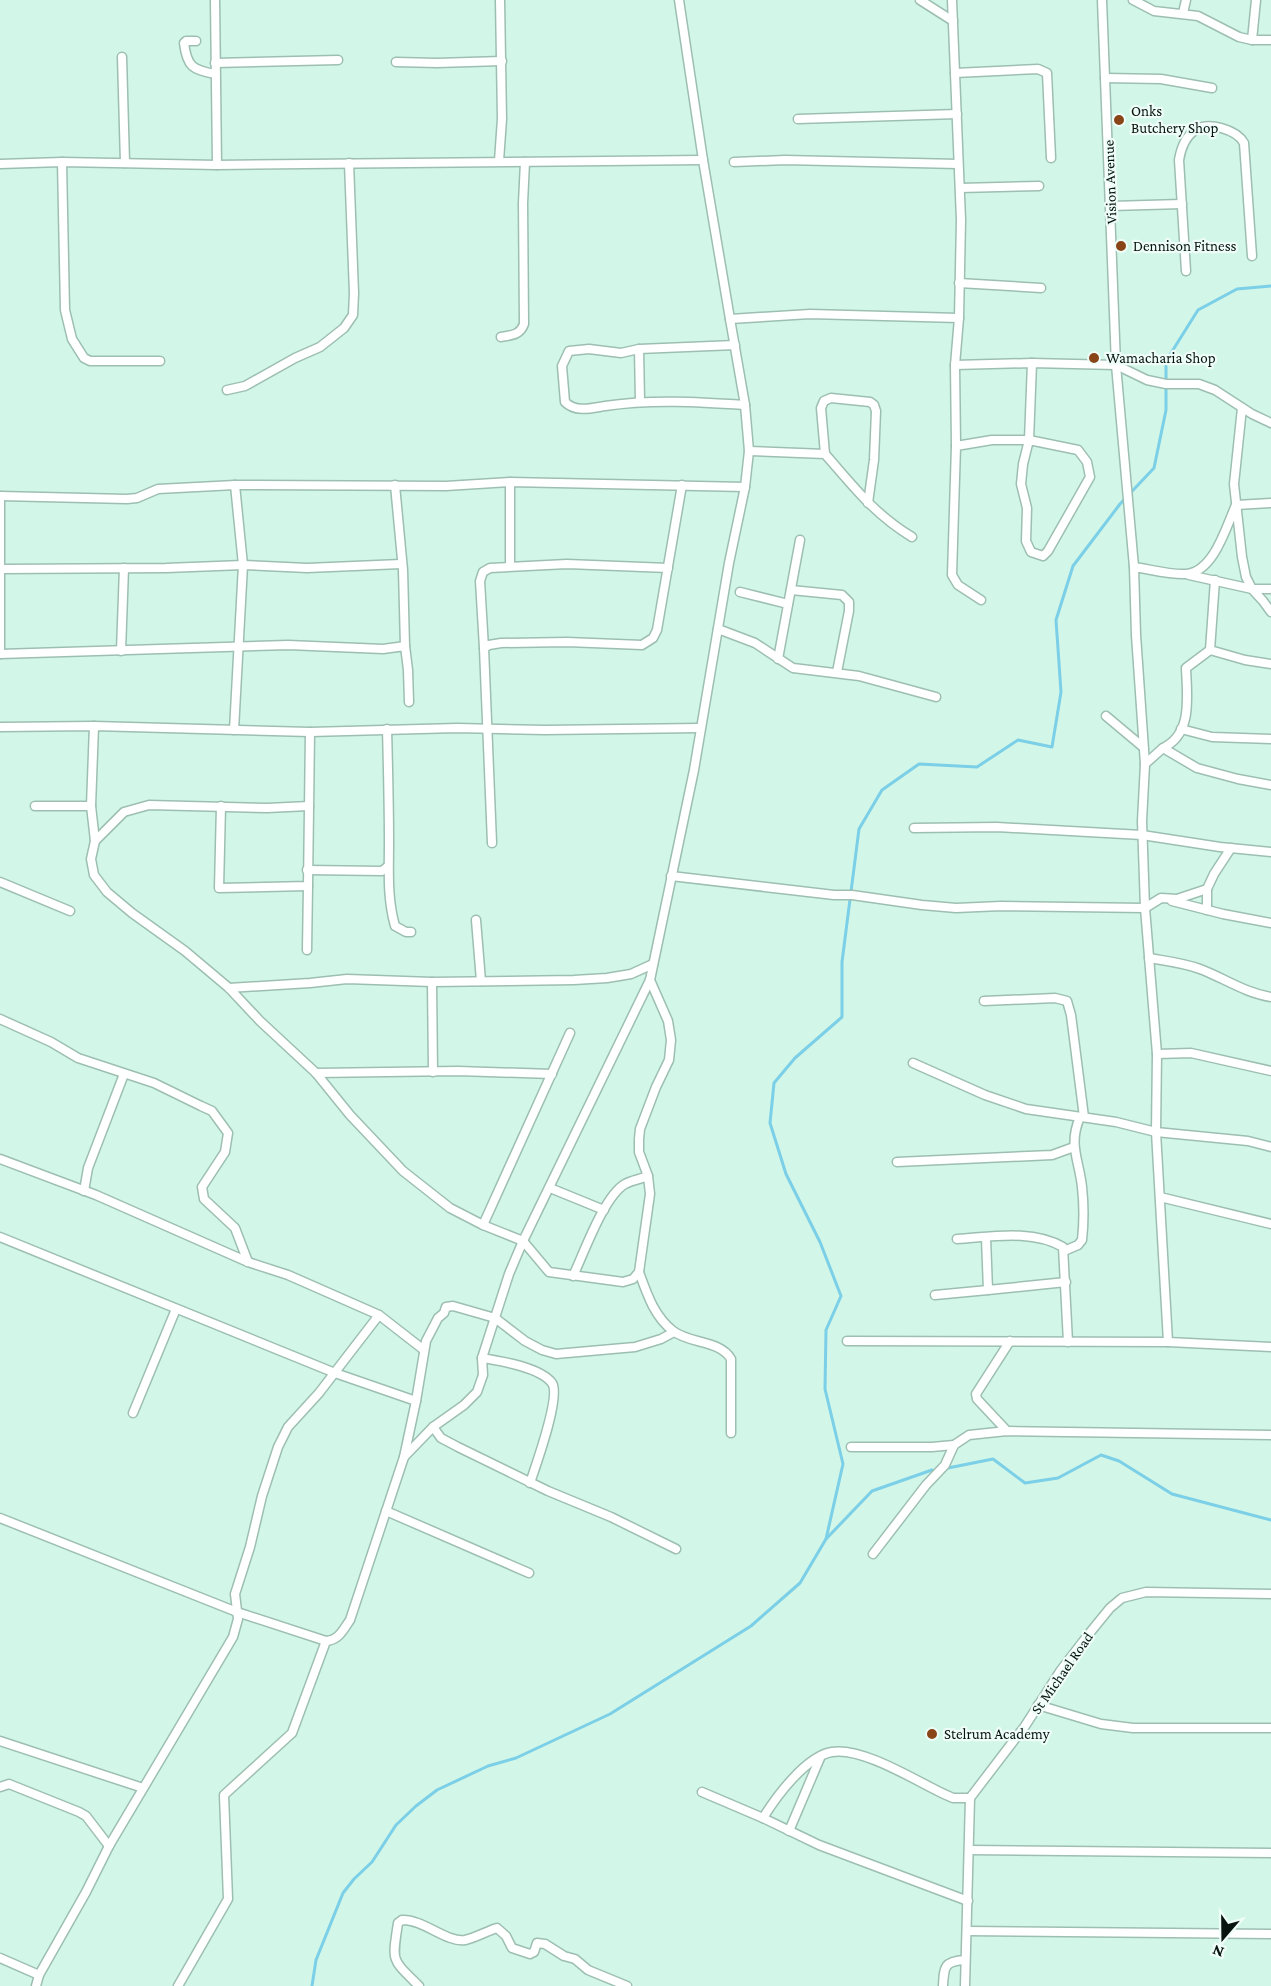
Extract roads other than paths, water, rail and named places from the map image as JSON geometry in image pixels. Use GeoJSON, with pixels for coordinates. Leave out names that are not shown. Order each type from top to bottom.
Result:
{"type":"FeatureCollection","features":[{"type":"Feature","properties":{"kind":"street"},"geometry":{"type":"LineString","coordinates":[[215,0],[217,165]]}},
{"type":"Feature","properties":{"kind":"street"},"geometry":{"type":"LineString","coordinates":[[499,161],[502,119],[500,0]]}},
{"type":"Feature","properties":{"kind":"street"},"geometry":{"type":"LineString","coordinates":[[404,1457],[433,1427],[464,1405],[477,1392],[483,1376],[482,1358],[509,1274],[650,980],[694,770],[729,563],[745,487],[749,451],[745,405],[703,160],[679,0]]}},
{"type":"Feature","properties":{"kind":"street"},"geometry":{"type":"LineString","coordinates":[[920,0],[953,21]]}},
{"type":"Feature","properties":{"kind":"street"},"geometry":{"type":"LineString","coordinates":[[952,0],[961,220],[954,365],[956,446],[952,575],[963,589],[981,600]]}},
{"type":"Feature","properties":{"kind":"street","name":"Vision Avenue"},"geometry":{"type":"LineString","coordinates":[[1102,0],[1116,365],[1134,567],[1136,635],[1142,703],[1145,764],[1142,834],[1145,908],[1157,1054],[1156,1132],[1168,1342]]}},
{"type":"Feature","properties":{"kind":"street"},"geometry":{"type":"LineString","coordinates":[[1184,14],[1186,0]]}},
{"type":"Feature","properties":{"kind":"street"},"geometry":{"type":"LineString","coordinates":[[1252,40],[1256,0]]}},
{"type":"Feature","properties":{"kind":"street"},"geometry":{"type":"LineString","coordinates":[[1137,1],[1154,11],[1198,16],[1239,37],[1271,40]]}},
{"type":"Feature","properties":{"kind":"street"},"geometry":{"type":"LineString","coordinates":[[196,41],[186,41],[184,44],[190,63],[200,71],[215,74]]}},
{"type":"Feature","properties":{"kind":"street"},"geometry":{"type":"LineString","coordinates":[[122,57],[124,163]]}},
{"type":"Feature","properties":{"kind":"street"},"geometry":{"type":"LineString","coordinates":[[215,63],[338,60]]}},
{"type":"Feature","properties":{"kind":"street"},"geometry":{"type":"LineString","coordinates":[[396,62],[502,61]]}},
{"type":"Feature","properties":{"kind":"street"},"geometry":{"type":"LineString","coordinates":[[955,73],[1038,69],[1047,74],[1051,158]]}},
{"type":"Feature","properties":{"kind":"street"},"geometry":{"type":"LineString","coordinates":[[1105,78],[1161,79],[1212,88]]}},
{"type":"Feature","properties":{"kind":"street"},"geometry":{"type":"LineString","coordinates":[[798,119],[957,114]]}},
{"type":"Feature","properties":{"kind":"street"},"geometry":{"type":"LineString","coordinates":[[1186,271],[1179,160],[1186,139],[1202,127],[1225,130],[1237,135],[1244,143],[1252,256]]}},
{"type":"Feature","properties":{"kind":"street"},"geometry":{"type":"LineString","coordinates":[[0,164],[62,162],[217,165],[703,160]]}},
{"type":"Feature","properties":{"kind":"street"},"geometry":{"type":"LineString","coordinates":[[734,162],[785,160],[958,164]]}},
{"type":"Feature","properties":{"kind":"street"},"geometry":{"type":"LineString","coordinates":[[62,162],[65,310],[72,339],[84,358],[90,361],[160,361]]}},
{"type":"Feature","properties":{"kind":"street"},"geometry":{"type":"LineString","coordinates":[[501,337],[516,334],[522,330],[524,324],[525,162]]}},
{"type":"Feature","properties":{"kind":"street"},"geometry":{"type":"LineString","coordinates":[[227,390],[244,386],[320,347],[344,328],[353,315],[349,163]]}},
{"type":"Feature","properties":{"kind":"street"},"geometry":{"type":"LineString","coordinates":[[960,188],[1039,186]]}},
{"type":"Feature","properties":{"kind":"street"},"geometry":{"type":"LineString","coordinates":[[1111,206],[1182,204]]}},
{"type":"Feature","properties":{"kind":"street"},"geometry":{"type":"LineString","coordinates":[[959,283],[1041,288]]}},
{"type":"Feature","properties":{"kind":"street"},"geometry":{"type":"LineString","coordinates":[[730,319],[810,314],[958,318]]}},
{"type":"Feature","properties":{"kind":"street"},"geometry":{"type":"LineString","coordinates":[[735,345],[639,349],[621,353],[589,349],[569,351],[562,366],[565,402],[575,408],[584,409],[640,401],[745,405]]}},
{"type":"Feature","properties":{"kind":"street"},"geometry":{"type":"LineString","coordinates":[[639,349],[640,401]]}},
{"type":"Feature","properties":{"kind":"street"},"geometry":{"type":"LineString","coordinates":[[956,446],[992,440],[1029,440],[1078,450],[1088,462],[1090,477],[1048,552],[1042,556],[1031,552],[1026,541],[1027,508],[1021,484],[1029,440],[1032,363]]}},
{"type":"Feature","properties":{"kind":"street"},"geometry":{"type":"LineString","coordinates":[[954,365],[1032,363],[1116,365],[1147,380],[1166,384],[1199,384],[1215,390],[1252,414],[1271,423]]}},
{"type":"Feature","properties":{"kind":"street"},"geometry":{"type":"LineString","coordinates":[[868,503],[874,460],[876,411],[874,405],[870,402],[831,398],[824,401],[821,408],[825,454],[868,503],[886,521],[912,537]]}},
{"type":"Feature","properties":{"kind":"street"},"geometry":{"type":"LineString","coordinates":[[1242,408],[1234,484],[1246,577],[1252,590],[1271,612]]}},
{"type":"Feature","properties":{"kind":"street"},"geometry":{"type":"LineString","coordinates":[[749,451],[825,454]]}},
{"type":"Feature","properties":{"kind":"street"},"geometry":{"type":"LineString","coordinates":[[405,646],[383,649],[288,645],[0,654],[0,496],[127,499],[137,498],[158,489],[235,485],[446,486],[510,482],[745,487]]}},
{"type":"Feature","properties":{"kind":"street"},"geometry":{"type":"LineString","coordinates":[[510,482],[510,566]]}},
{"type":"Feature","properties":{"kind":"street"},"geometry":{"type":"LineString","coordinates":[[234,730],[243,565],[235,485]]}},
{"type":"Feature","properties":{"kind":"street"},"geometry":{"type":"LineString","coordinates":[[395,485],[402,564],[409,702]]}},
{"type":"Feature","properties":{"kind":"street"},"geometry":{"type":"LineString","coordinates":[[484,648],[501,643],[567,642],[642,645],[653,638],[657,630],[682,485]]}},
{"type":"Feature","properties":{"kind":"street"},"geometry":{"type":"LineString","coordinates":[[1236,505],[1271,503]]}},
{"type":"Feature","properties":{"kind":"street"},"geometry":{"type":"LineString","coordinates":[[1186,574],[1201,570],[1209,563],[1236,505]]}},
{"type":"Feature","properties":{"kind":"street"},"geometry":{"type":"LineString","coordinates":[[778,659],[800,540]]}},
{"type":"Feature","properties":{"kind":"street"},"geometry":{"type":"LineString","coordinates":[[1,569],[243,565],[307,568],[402,564]]}},
{"type":"Feature","properties":{"kind":"street"},"geometry":{"type":"LineString","coordinates":[[492,843],[480,597],[480,581],[483,572],[490,568],[510,566],[567,564],[668,567]]}},
{"type":"Feature","properties":{"kind":"street"},"geometry":{"type":"LineString","coordinates":[[1134,567],[1186,574],[1252,590],[1271,589]]}},
{"type":"Feature","properties":{"kind":"street"},"geometry":{"type":"LineString","coordinates":[[121,651],[124,568]]}},
{"type":"Feature","properties":{"kind":"street"},"geometry":{"type":"LineString","coordinates":[[1145,764],[1163,748],[1173,743],[1186,723],[1186,668],[1210,650],[1215,580]]}},
{"type":"Feature","properties":{"kind":"street"},"geometry":{"type":"LineString","coordinates":[[791,590],[842,595],[849,602],[837,672]]}},
{"type":"Feature","properties":{"kind":"street"},"geometry":{"type":"LineString","coordinates":[[740,592],[788,604]]}},
{"type":"Feature","properties":{"kind":"street"},"geometry":{"type":"LineString","coordinates":[[718,629],[755,643],[793,668],[859,676],[936,697]]}},
{"type":"Feature","properties":{"kind":"street"},"geometry":{"type":"LineString","coordinates":[[1210,650],[1245,660],[1271,664]]}},
{"type":"Feature","properties":{"kind":"street"},"geometry":{"type":"LineString","coordinates":[[1106,716],[1143,747]]}},
{"type":"Feature","properties":{"kind":"street"},"geometry":{"type":"LineString","coordinates":[[0,727],[94,726],[310,732],[387,729],[700,728]]}},
{"type":"Feature","properties":{"kind":"street"},"geometry":{"type":"LineString","coordinates":[[94,726],[91,806],[95,840],[91,859],[94,875],[107,892],[132,913],[186,951],[229,988],[260,1022],[316,1073],[350,1115],[403,1171],[450,1208],[483,1226],[523,1241],[549,1272],[623,1282],[633,1279],[639,1272]]}},
{"type":"Feature","properties":{"kind":"street"},"geometry":{"type":"LineString","coordinates":[[387,729],[389,843],[387,867],[392,914],[395,926],[411,932]]}},
{"type":"Feature","properties":{"kind":"street"},"geometry":{"type":"LineString","coordinates":[[1181,729],[1212,737],[1271,739]]}},
{"type":"Feature","properties":{"kind":"street"},"geometry":{"type":"LineString","coordinates":[[307,950],[310,732]]}},
{"type":"Feature","properties":{"kind":"street"},"geometry":{"type":"LineString","coordinates":[[1163,748],[1197,768],[1271,785]]}},
{"type":"Feature","properties":{"kind":"street"},"geometry":{"type":"LineString","coordinates":[[95,840],[124,812],[149,805],[267,808],[309,806]]}},
{"type":"Feature","properties":{"kind":"street"},"geometry":{"type":"LineString","coordinates":[[35,806],[91,806]]}},
{"type":"Feature","properties":{"kind":"street"},"geometry":{"type":"LineString","coordinates":[[221,806],[219,888],[308,886]]}},
{"type":"Feature","properties":{"kind":"street"},"geometry":{"type":"LineString","coordinates":[[914,828],[997,827],[1142,834],[1271,852]]}},
{"type":"Feature","properties":{"kind":"street"},"geometry":{"type":"LineString","coordinates":[[1207,910],[1207,889],[1231,848]]}},
{"type":"Feature","properties":{"kind":"street"},"geometry":{"type":"LineString","coordinates":[[307,870],[382,871],[387,867]]}},
{"type":"Feature","properties":{"kind":"street"},"geometry":{"type":"LineString","coordinates":[[671,876],[956,908],[1001,906],[1145,908],[1161,898],[1177,899],[1207,889]]}},
{"type":"Feature","properties":{"kind":"street"},"geometry":{"type":"LineString","coordinates":[[0,882],[70,911]]}},
{"type":"Feature","properties":{"kind":"street"},"geometry":{"type":"LineString","coordinates":[[1161,898],[1271,923]]}},
{"type":"Feature","properties":{"kind":"street"},"geometry":{"type":"LineString","coordinates":[[476,920],[481,981]]}},
{"type":"Feature","properties":{"kind":"street"},"geometry":{"type":"LineString","coordinates":[[1149,958],[1200,969],[1254,994],[1271,997]]}},
{"type":"Feature","properties":{"kind":"street"},"geometry":{"type":"LineString","coordinates":[[229,988],[310,984],[347,979],[432,982],[607,978],[632,974],[653,964]]}},
{"type":"Feature","properties":{"kind":"street"},"geometry":{"type":"LineString","coordinates":[[650,980],[668,1021],[671,1040],[669,1060],[640,1129],[639,1152],[648,1176],[650,1194],[639,1272],[651,1305],[674,1332],[688,1340],[703,1342],[728,1353],[731,1359],[732,1433]]}},
{"type":"Feature","properties":{"kind":"street"},"geometry":{"type":"LineString","coordinates":[[432,982],[433,1072]]}},
{"type":"Feature","properties":{"kind":"street"},"geometry":{"type":"LineString","coordinates":[[984,1001],[1055,998],[1067,1001],[1071,1015],[1082,1117],[1075,1129],[1074,1147],[1082,1185],[1084,1216],[1083,1240],[1078,1245],[1064,1251]]}},
{"type":"Feature","properties":{"kind":"street"},"geometry":{"type":"LineString","coordinates":[[0,1019],[51,1042],[78,1058],[154,1083],[212,1111],[228,1133],[225,1152],[202,1187],[204,1199],[235,1227],[248,1262]]}},
{"type":"Feature","properties":{"kind":"street"},"geometry":{"type":"LineString","coordinates":[[483,1226],[570,1033]]}},
{"type":"Feature","properties":{"kind":"street"},"geometry":{"type":"LineString","coordinates":[[1157,1054],[1191,1053],[1271,1071]]}},
{"type":"Feature","properties":{"kind":"street"},"geometry":{"type":"LineString","coordinates":[[913,1063],[985,1095],[1026,1109],[1116,1122],[1156,1132],[1248,1141],[1271,1148]]}},
{"type":"Feature","properties":{"kind":"street"},"geometry":{"type":"LineString","coordinates":[[316,1073],[552,1074]]}},
{"type":"Feature","properties":{"kind":"street"},"geometry":{"type":"LineString","coordinates":[[84,1191],[88,1168],[124,1074]]}},
{"type":"Feature","properties":{"kind":"street"},"geometry":{"type":"LineString","coordinates":[[897,1162],[1052,1155],[1074,1147]]}},
{"type":"Feature","properties":{"kind":"street"},"geometry":{"type":"LineString","coordinates":[[0,1159],[84,1191],[248,1262],[288,1275],[379,1315],[424,1350]]}},
{"type":"Feature","properties":{"kind":"street"},"geometry":{"type":"LineString","coordinates":[[573,1276],[604,1210],[624,1184],[648,1176]]}},
{"type":"Feature","properties":{"kind":"street"},"geometry":{"type":"LineString","coordinates":[[550,1188],[604,1210]]}},
{"type":"Feature","properties":{"kind":"street"},"geometry":{"type":"LineString","coordinates":[[1160,1197],[1271,1224]]}},
{"type":"Feature","properties":{"kind":"street"},"geometry":{"type":"LineString","coordinates":[[0,1237],[335,1373],[416,1401]]}},
{"type":"Feature","properties":{"kind":"street"},"geometry":{"type":"LineString","coordinates":[[957,1239],[1032,1237],[1063,1247],[1068,1342]]}},
{"type":"Feature","properties":{"kind":"street"},"geometry":{"type":"LineString","coordinates":[[987,1238],[988,1290]]}},
{"type":"Feature","properties":{"kind":"street"},"geometry":{"type":"LineString","coordinates":[[935,1295],[1066,1282]]}},
{"type":"Feature","properties":{"kind":"street"},"geometry":{"type":"LineString","coordinates":[[0,1518],[237,1612],[326,1641],[333,1640],[339,1637],[350,1620],[404,1457],[424,1350],[430,1332],[446,1307],[453,1306],[495,1318],[525,1341],[542,1350],[556,1353],[635,1347],[661,1339],[674,1332]]}},
{"type":"Feature","properties":{"kind":"street"},"geometry":{"type":"LineString","coordinates":[[133,1413],[176,1309]]}},
{"type":"Feature","properties":{"kind":"street"},"geometry":{"type":"LineString","coordinates":[[36,1986],[39,1975],[109,1846],[233,1636],[237,1626],[235,1594],[278,1447],[288,1427],[335,1373],[379,1315]]}},
{"type":"Feature","properties":{"kind":"street"},"geometry":{"type":"LineString","coordinates":[[847,1341],[1168,1342],[1271,1347]]}},
{"type":"Feature","properties":{"kind":"street"},"geometry":{"type":"LineString","coordinates":[[1007,1431],[977,1399],[976,1394],[1010,1341]]}},
{"type":"Feature","properties":{"kind":"street"},"geometry":{"type":"LineString","coordinates":[[482,1358],[507,1362],[543,1375],[552,1383],[555,1391],[550,1416],[530,1483]]}},
{"type":"Feature","properties":{"kind":"street"},"geometry":{"type":"LineString","coordinates":[[433,1427],[441,1438],[450,1443],[530,1483],[611,1517],[676,1549]]}},
{"type":"Feature","properties":{"kind":"street"},"geometry":{"type":"LineString","coordinates":[[851,1447],[954,1445],[969,1435],[1007,1431],[1271,1435]]}},
{"type":"Feature","properties":{"kind":"street"},"geometry":{"type":"LineString","coordinates":[[873,1554],[926,1485],[945,1465],[954,1445]]}},
{"type":"Feature","properties":{"kind":"street"},"geometry":{"type":"LineString","coordinates":[[386,1511],[529,1573]]}},
{"type":"Feature","properties":{"kind":"street","name":"St Michael Road"},"geometry":{"type":"LineString","coordinates":[[970,1798],[1025,1726],[1088,1635],[1110,1608],[1122,1598],[1146,1592],[1271,1594]]}},
{"type":"Feature","properties":{"kind":"street"},"geometry":{"type":"LineString","coordinates":[[178,1986],[228,1899],[224,1795],[292,1733],[326,1641]]}},
{"type":"Feature","properties":{"kind":"street"},"geometry":{"type":"LineString","coordinates":[[1038,1705],[1101,1724],[1133,1728],[1271,1728]]}},
{"type":"Feature","properties":{"kind":"street"},"geometry":{"type":"LineString","coordinates":[[0,1741],[143,1788]]}},
{"type":"Feature","properties":{"kind":"street"},"geometry":{"type":"LineString","coordinates":[[763,1818],[780,1792],[792,1779],[830,1752],[843,1751],[878,1761],[953,1798],[970,1798],[965,1986]]}},
{"type":"Feature","properties":{"kind":"street"},"geometry":{"type":"LineString","coordinates":[[789,1831],[820,1757]]}},
{"type":"Feature","properties":{"kind":"street"},"geometry":{"type":"LineString","coordinates":[[0,1787],[9,1785],[79,1812],[86,1816],[109,1846]]}},
{"type":"Feature","properties":{"kind":"street"},"geometry":{"type":"LineString","coordinates":[[702,1792],[819,1845],[968,1900]]}},
{"type":"Feature","properties":{"kind":"street"},"geometry":{"type":"LineString","coordinates":[[970,1850],[1271,1853]]}},
{"type":"Feature","properties":{"kind":"street"},"geometry":{"type":"LineString","coordinates":[[419,1986],[396,1963],[394,1956],[398,1923],[402,1920],[415,1921],[446,1935],[464,1940],[497,1928],[506,1936],[512,1948],[530,1954],[534,1952],[537,1943],[545,1944],[564,1956],[574,1959],[588,1970],[627,1986]]}},
{"type":"Feature","properties":{"kind":"street"},"geometry":{"type":"LineString","coordinates":[[967,1931],[1271,1934]]}},
{"type":"Feature","properties":{"kind":"street"},"geometry":{"type":"LineString","coordinates":[[0,1958],[39,1975]]}},
{"type":"Feature","properties":{"kind":"street"},"geometry":{"type":"LineString","coordinates":[[943,1986],[944,1970],[948,1964],[965,1960]]}},
{"type":"Feature","properties":{"kind":"waterway"},"geometry":{"type":"LineString","coordinates":[[312,1986],[316,1960],[343,1893],[372,1862],[396,1825],[416,1806],[437,1790],[488,1766],[516,1758],[610,1714],[751,1626],[800,1583],[826,1539],[843,1464],[825,1389],[826,1330],[841,1296],[820,1242],[786,1174],[770,1123],[774,1083],[795,1058],[842,1017],[842,962],[859,829],[882,790],[919,764],[977,767],[1018,740],[1052,747],[1061,692],[1056,620],[1073,566],[1120,504],[1154,468],[1166,410],[1166,361],[1198,310],[1237,289],[1271,286]]}},
{"type":"Feature","properties":{"kind":"waterway"},"geometry":{"type":"LineString","coordinates":[[948,1468],[993,1459],[1025,1483],[1058,1478],[1101,1455],[1119,1461],[1172,1494],[1271,1520]]}},
{"type":"Feature","properties":{"kind":"waterway"},"geometry":{"type":"LineString","coordinates":[[826,1539],[872,1491],[932,1470]]}},
{"type":"Feature","properties":{"kind":"place","name":"Onks Butchery Shop"},"geometry":{"type":"Point","coordinates":[1119,120]}},
{"type":"Feature","properties":{"kind":"place","name":"Dennison Fitness"},"geometry":{"type":"Point","coordinates":[1121,246]}},
{"type":"Feature","properties":{"kind":"place","name":"Wamacharia Shop"},"geometry":{"type":"Point","coordinates":[1094,358]}},
{"type":"Feature","properties":{"kind":"place","name":"Stelrum Academy"},"geometry":{"type":"Point","coordinates":[932,1734]}}]}
